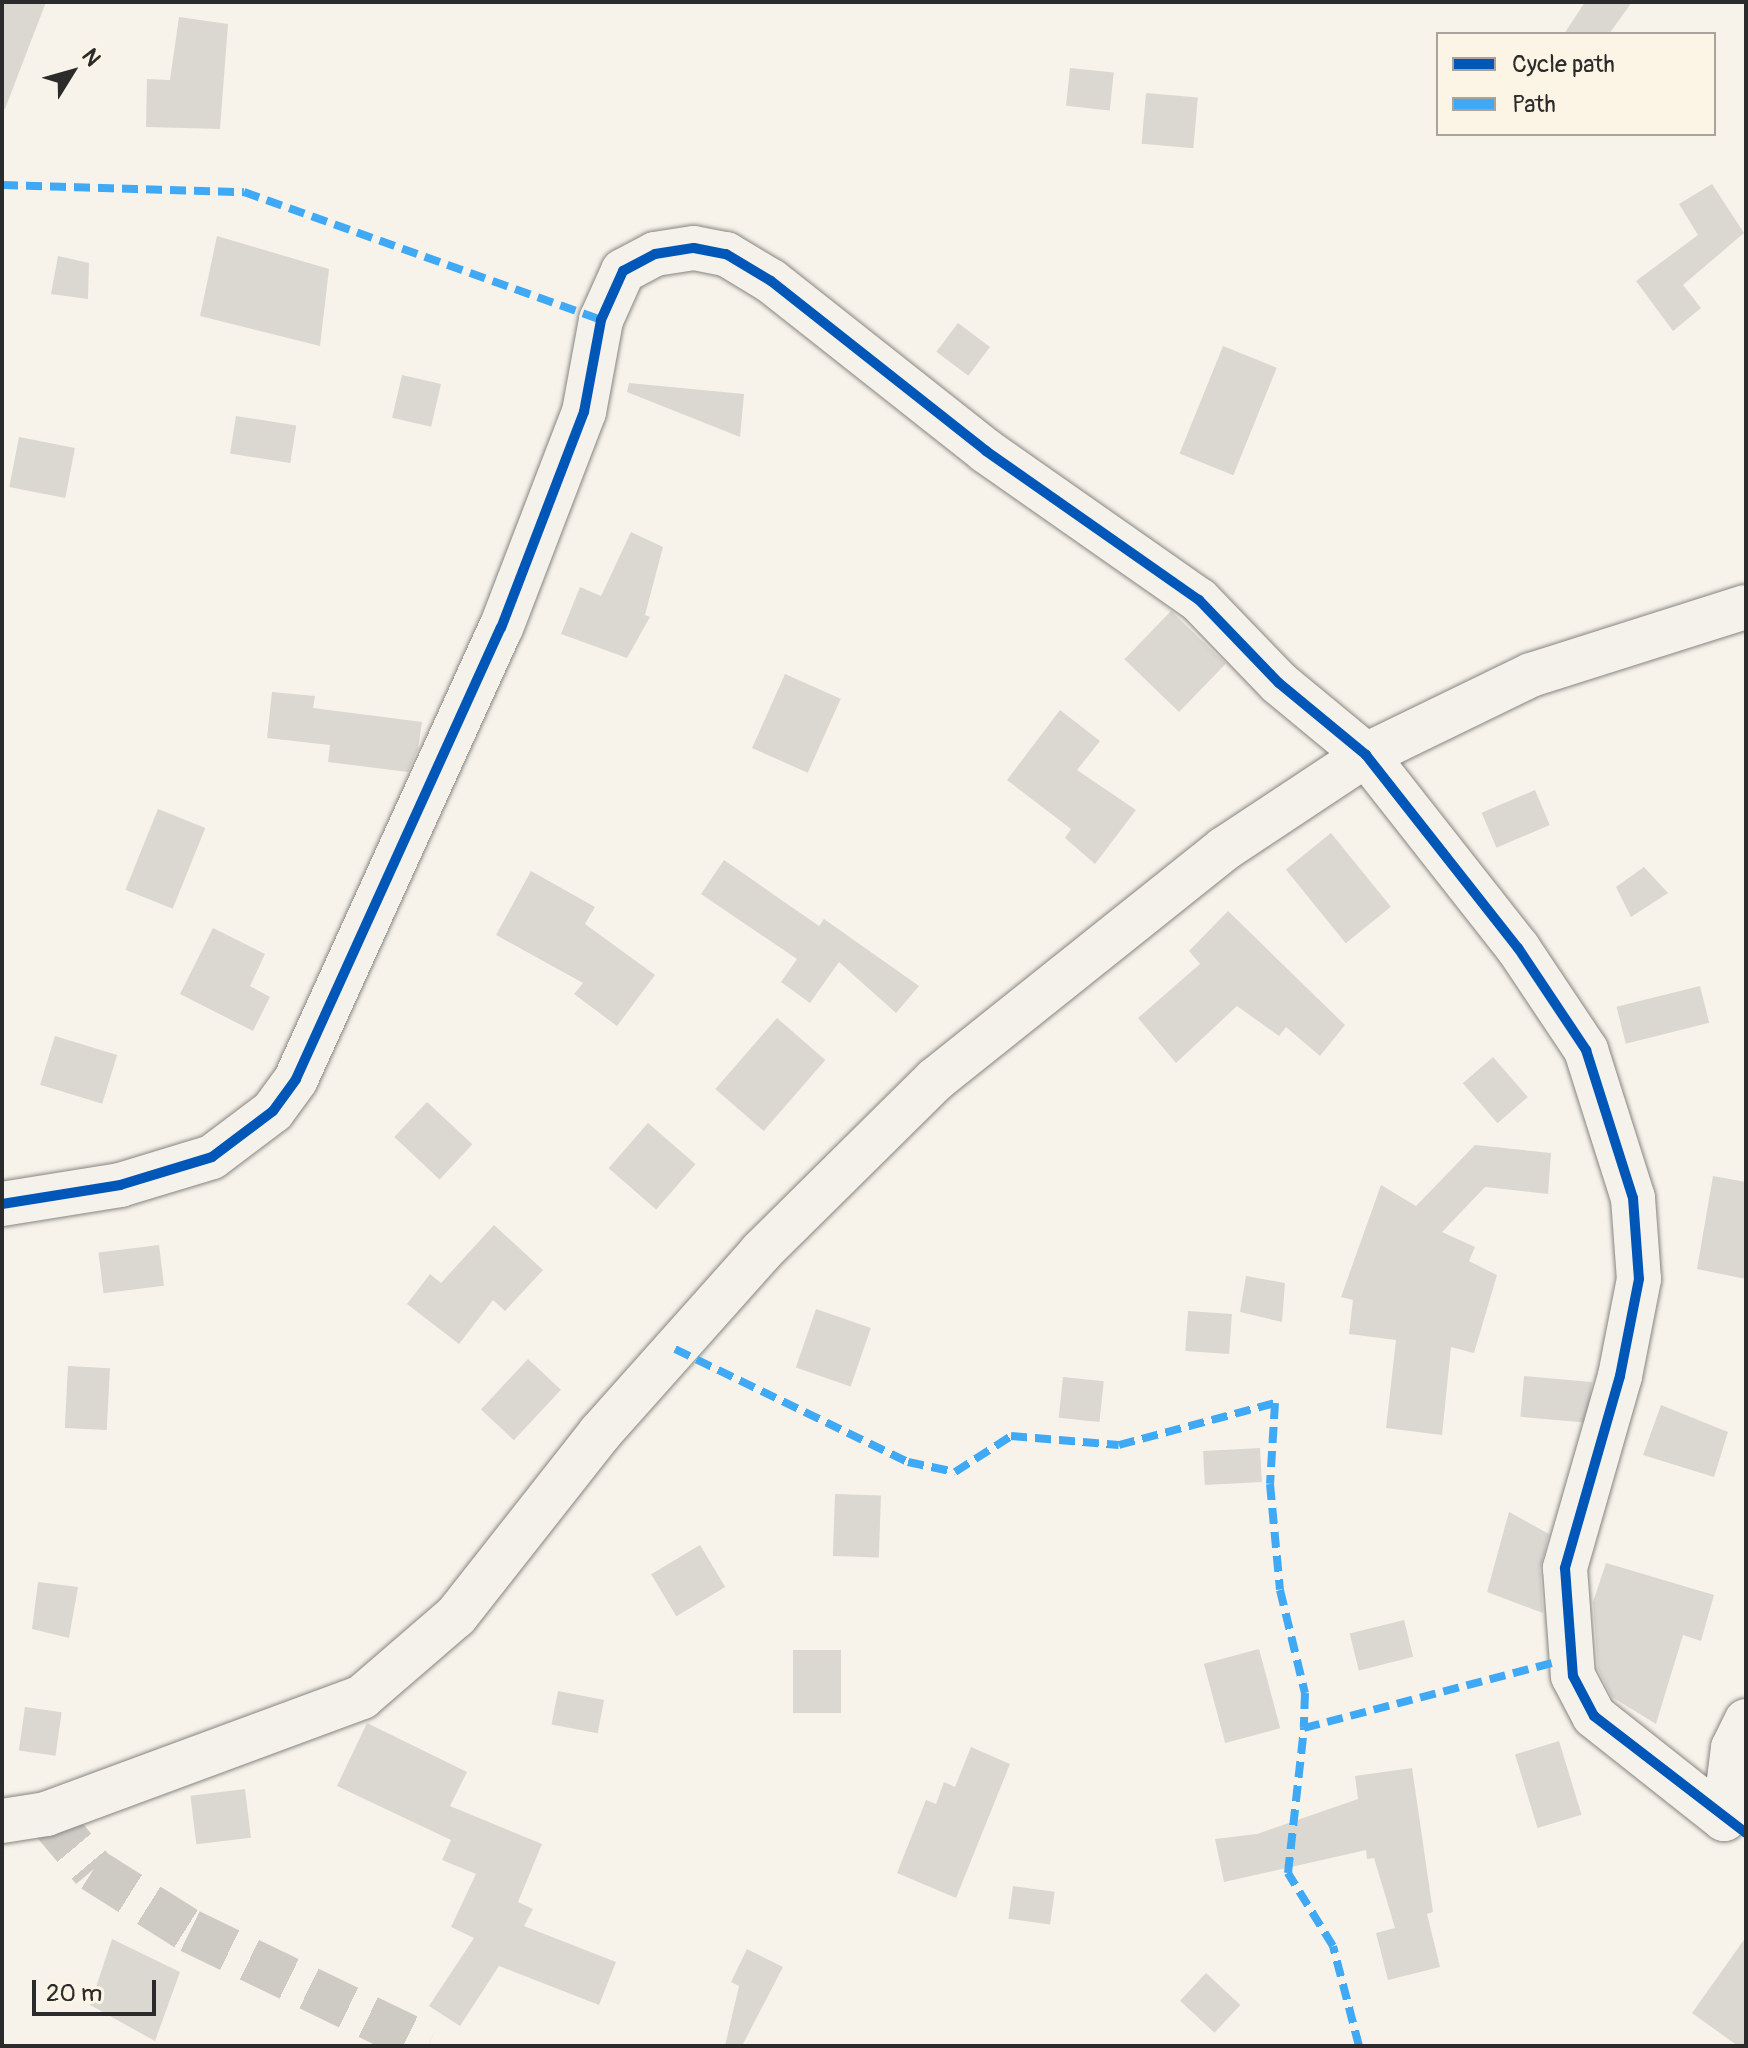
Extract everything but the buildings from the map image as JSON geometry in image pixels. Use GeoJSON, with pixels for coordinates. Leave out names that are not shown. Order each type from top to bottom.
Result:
{"type":"FeatureCollection","features":[{"type":"Feature","properties":{"kind":"street"},"geometry":{"type":"LineString","coordinates":[[2,1204],[120,1185],[212,1157],[259,1127],[296,1079],[501,628],[584,412],[601,320],[623,271],[655,254],[694,248],[726,254],[771,281],[986,451],[1199,600],[1279,683],[1366,755],[1518,948],[1586,1050],[1633,1198],[1639,1279],[1617,1391],[1565,1568],[1573,1676],[1594,1716],[1724,1819],[1733,1748],[1746,1721]]}},
{"type":"Feature","properties":{"kind":"street"},"geometry":{"type":"LineString","coordinates":[[2,1821],[46,1814],[229,1750],[362,1697],[410,1661],[456,1616],[600,1433],[761,1252],[936,1079],[1224,849],[1366,755],[1531,675],[1746,607]]}},
{"type":"Feature","properties":{"kind":"tunnel"},"geometry":{"type":"LineString","coordinates":[[46,1814],[93,1870],[190,1931],[428,2046]]}},
{"type":"Feature","properties":{"kind":"marked path"},"geometry":{"type":"LineString","coordinates":[[2,185],[244,192],[601,320]]}},
{"type":"Feature","properties":{"kind":"marked path"},"geometry":{"type":"LineString","coordinates":[[675,1349],[908,1462],[955,1472],[1011,1436],[1119,1445],[1275,1403],[1270,1484],[1280,1590],[1305,1693],[1304,1728]]}},
{"type":"Feature","properties":{"kind":"marked path"},"geometry":{"type":"LineString","coordinates":[[1359,2046],[1333,1946],[1288,1873],[1304,1728],[1555,1662]]}},
{"type":"Feature","properties":{"kind":"cycle path"},"geometry":{"type":"LineString","coordinates":[[2,1204],[120,1185],[212,1157],[273,1111],[296,1079],[501,628],[584,412],[601,320],[623,271],[655,254],[694,248],[726,254],[771,281],[986,451],[1199,600],[1279,683],[1366,755],[1518,948],[1586,1050],[1633,1198],[1639,1279],[1620,1376],[1565,1568],[1573,1676],[1594,1716],[1746,1833]]}}]}
